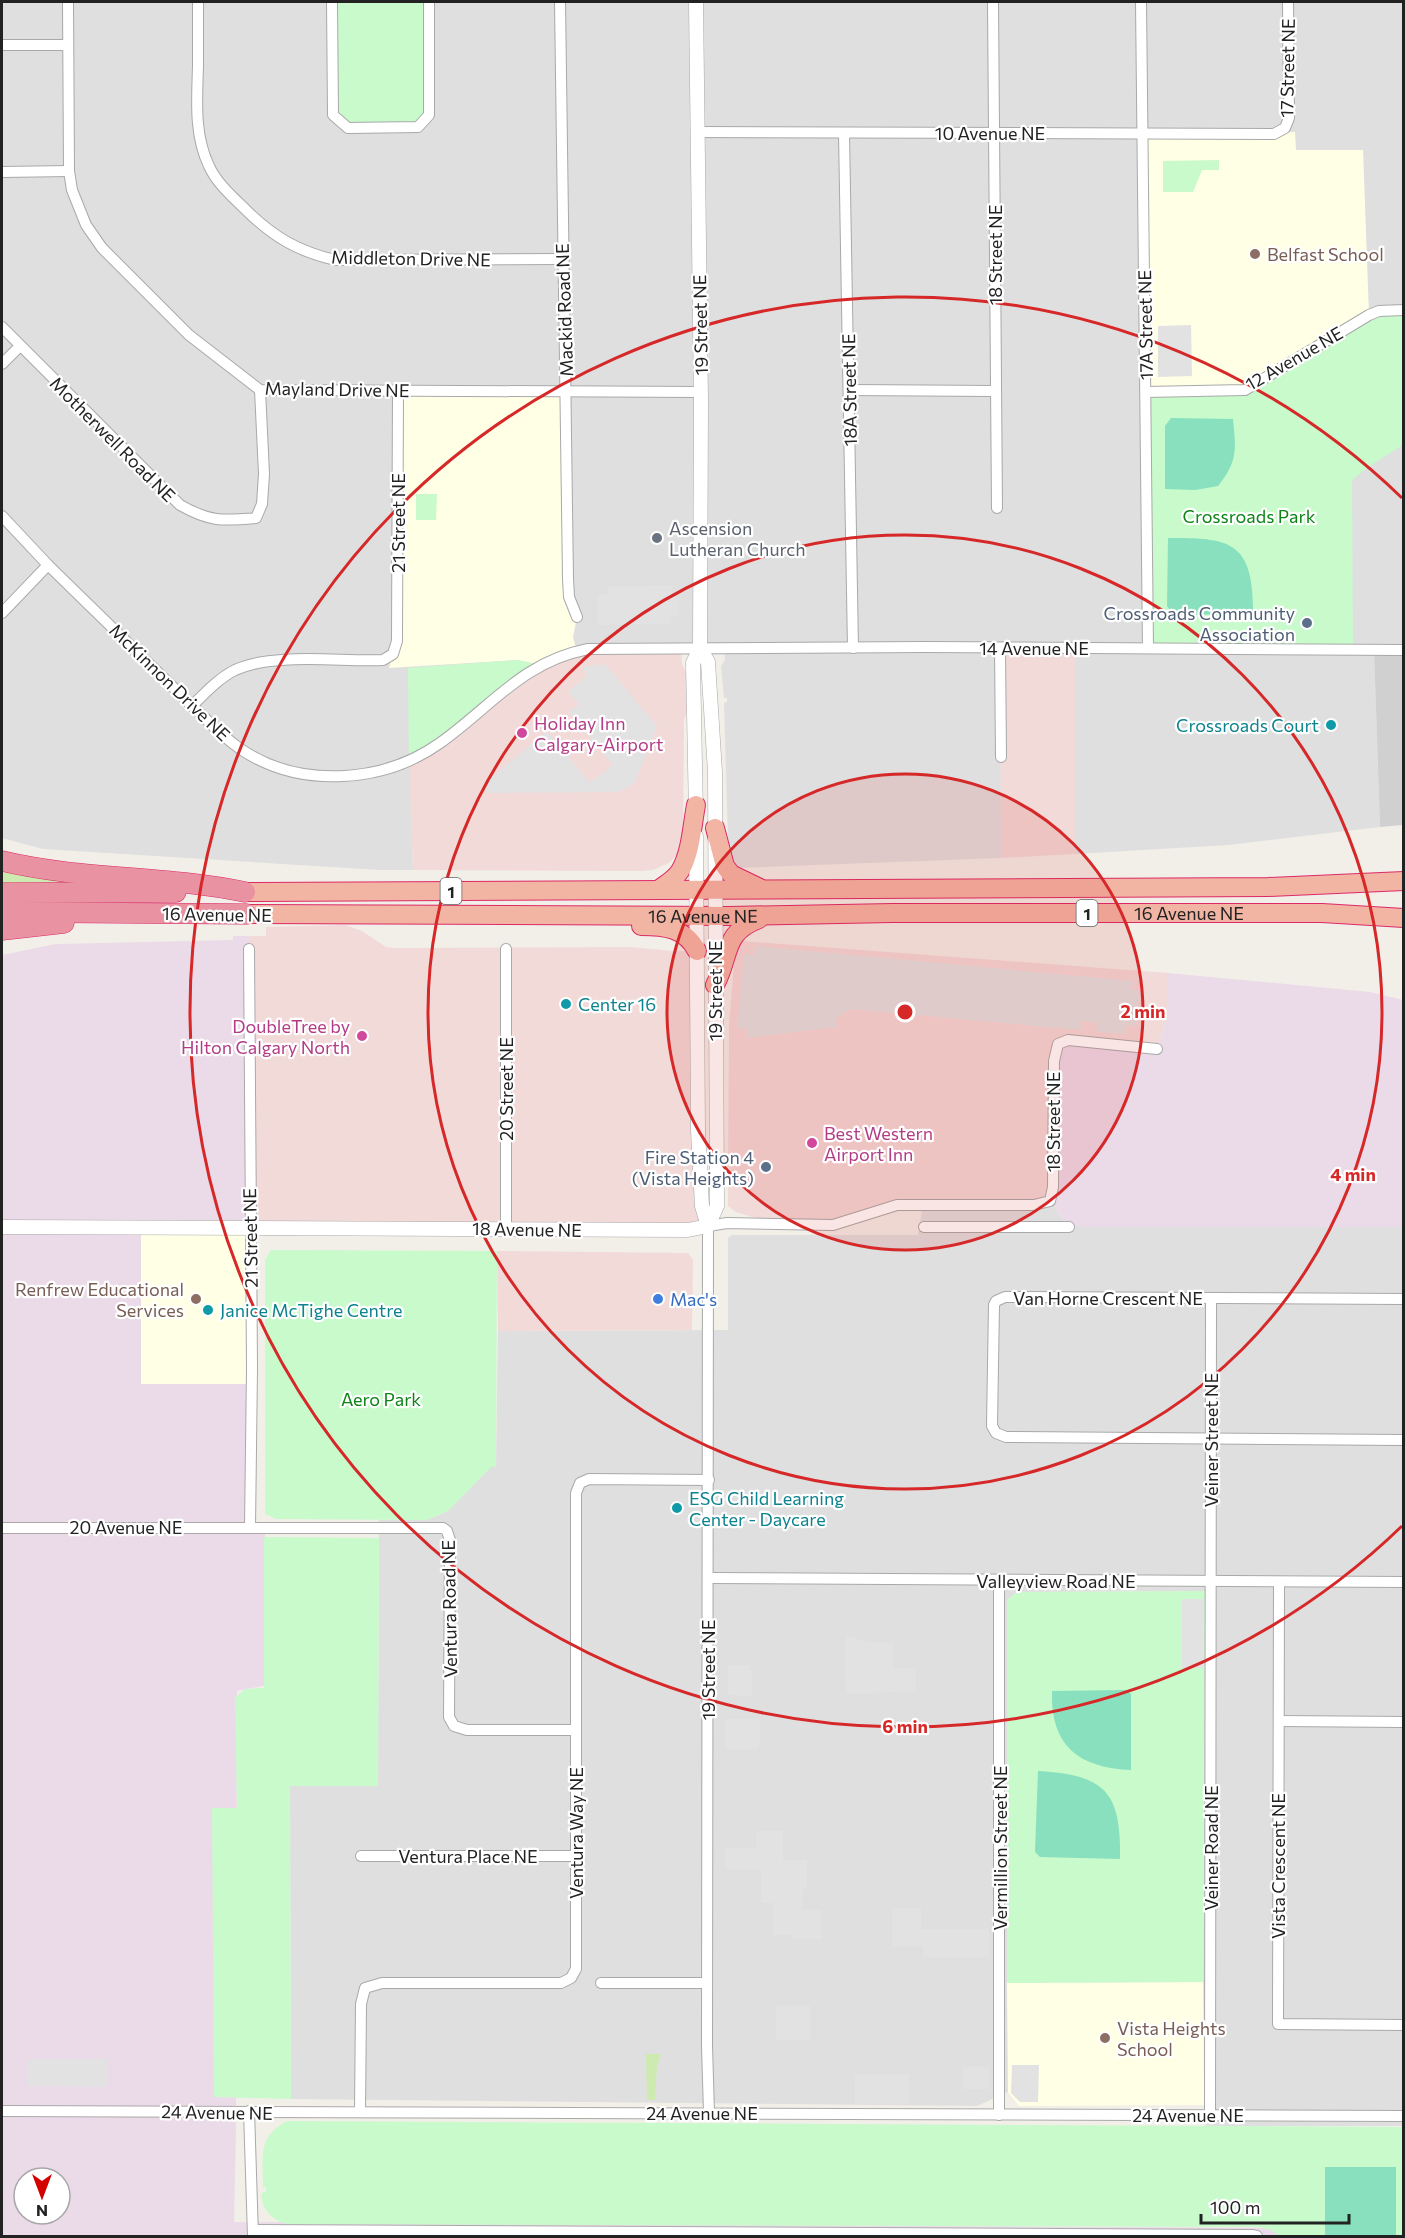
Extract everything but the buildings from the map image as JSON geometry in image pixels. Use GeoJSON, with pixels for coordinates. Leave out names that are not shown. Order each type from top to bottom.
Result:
{"type":"FeatureCollection","features":[{"type":"Feature","properties":{"kind":"highway"},"geometry":{"type":"LineString","coordinates":[[658,890],[675,878],[680,871],[689,844],[696,805]]}},
{"type":"Feature","properties":{"kind":"highway"},"geometry":{"type":"LineString","coordinates":[[715,828],[724,866],[730,874],[764,891]]}},
{"type":"Feature","properties":{"kind":"highway"},"geometry":{"type":"LineString","coordinates":[[2,861],[61,872],[206,884],[245,892]]}},
{"type":"Feature","properties":{"kind":"highway","name":"16 Avenue NE"},"geometry":{"type":"LineString","coordinates":[[2,893],[1268,887],[1404,881]]}},
{"type":"Feature","properties":{"kind":"highway","name":"16 Avenue NE"},"geometry":{"type":"LineString","coordinates":[[2,912],[770,916],[1322,913],[1404,918]]}},
{"type":"Feature","properties":{"kind":"highway"},"geometry":{"type":"LineString","coordinates":[[2,930],[115,921],[160,913]]}},
{"type":"Feature","properties":{"kind":"highway"},"geometry":{"type":"LineString","coordinates":[[515,915],[535,926],[660,926],[673,929],[688,938],[698,951]]}},
{"type":"Feature","properties":{"kind":"highway"},"geometry":{"type":"LineString","coordinates":[[715,986],[723,970],[734,934],[743,926],[770,916]]}},
{"type":"Feature","properties":{"kind":"street","name":"Mayland Drive NE"},"geometry":{"type":"LineString","coordinates":[[68,2],[69,171],[72,190],[86,225],[102,248],[189,335],[260,390],[701,392]]}},
{"type":"Feature","properties":{"kind":"street","name":"Middleton Drive NE"},"geometry":{"type":"LineString","coordinates":[[198,2],[198,124],[202,146],[210,168],[226,190],[251,215],[289,245],[335,260],[562,259]]}},
{"type":"Feature","properties":{"kind":"street"},"geometry":{"type":"LineString","coordinates":[[332,2],[333,115],[348,128],[418,127],[429,116],[429,2]]}},
{"type":"Feature","properties":{"kind":"street","name":"Mackid Road NE"},"geometry":{"type":"LineString","coordinates":[[560,2],[562,259],[567,391],[569,597],[577,616]]}},
{"type":"Feature","properties":{"kind":"street","name":"19 Street NE"},"geometry":{"type":"LineString","coordinates":[[696,2],[701,392],[700,648],[693,663],[696,805],[707,890]]}},
{"type":"Feature","properties":{"kind":"street","name":"18 Street NE"},"geometry":{"type":"LineString","coordinates":[[993,2],[997,508]]}},
{"type":"Feature","properties":{"kind":"street","name":"17A Street NE"},"geometry":{"type":"LineString","coordinates":[[1141,2],[1148,648]]}},
{"type":"Feature","properties":{"kind":"street","name":"17 Street NE"},"geometry":{"type":"LineString","coordinates":[[1281,132],[1288,124],[1290,112],[1288,2]]}},
{"type":"Feature","properties":{"kind":"street"},"geometry":{"type":"LineString","coordinates":[[2,45],[67,45]]}},
{"type":"Feature","properties":{"kind":"street","name":"10 Avenue NE"},"geometry":{"type":"LineString","coordinates":[[697,132],[1266,135],[1281,132]]}},
{"type":"Feature","properties":{"kind":"street","name":"18A Street NE"},"geometry":{"type":"LineString","coordinates":[[844,133],[854,648]]}},
{"type":"Feature","properties":{"kind":"street"},"geometry":{"type":"LineString","coordinates":[[2,172],[69,171]]}},
{"type":"Feature","properties":{"kind":"street","name":"12 Avenue NE"},"geometry":{"type":"LineString","coordinates":[[1146,392],[1245,390],[1369,315],[1379,311],[1404,310]]}},
{"type":"Feature","properties":{"kind":"street","name":"Motherwell Road NE"},"geometry":{"type":"LineString","coordinates":[[2,327],[19,347],[180,505],[200,516],[224,521],[256,518],[262,504],[264,457],[260,390]]}},
{"type":"Feature","properties":{"kind":"street"},"geometry":{"type":"LineString","coordinates":[[2,364],[19,347]]}},
{"type":"Feature","properties":{"kind":"street"},"geometry":{"type":"LineString","coordinates":[[849,390],[995,391]]}},
{"type":"Feature","properties":{"kind":"street","name":"21 Street NE"},"geometry":{"type":"LineString","coordinates":[[192,706],[219,681],[235,670],[259,662],[383,660],[393,654],[398,629],[398,391]]}},
{"type":"Feature","properties":{"kind":"street","name":"McKinnon Drive NE"},"geometry":{"type":"LineString","coordinates":[[2,516],[48,565],[217,730],[259,759],[302,774],[346,775],[390,768],[424,753],[445,739],[520,677],[558,657],[598,649],[700,648]]}},
{"type":"Feature","properties":{"kind":"street"},"geometry":{"type":"LineString","coordinates":[[2,613],[48,565]]}},
{"type":"Feature","properties":{"kind":"street","name":"19 Street NE"},"geometry":{"type":"LineString","coordinates":[[700,648],[708,662],[715,772],[715,828],[706,915],[715,986],[717,1206],[708,1226]]}},
{"type":"Feature","properties":{"kind":"street","name":"14 Avenue NE"},"geometry":{"type":"LineString","coordinates":[[700,648],[1404,650]]}},
{"type":"Feature","properties":{"kind":"street"},"geometry":{"type":"LineString","coordinates":[[1000,648],[1001,757]]}},
{"type":"Feature","properties":{"kind":"street","name":"19 Street NE"},"geometry":{"type":"LineString","coordinates":[[706,915],[698,951],[698,1131],[702,1206],[708,1226],[707,1983],[709,2113]]}},
{"type":"Feature","properties":{"kind":"street","name":"20 Street NE"},"geometry":{"type":"LineString","coordinates":[[506,949],[506,1229]]}},
{"type":"Feature","properties":{"kind":"street","name":"21 Street NE"},"geometry":{"type":"LineString","coordinates":[[249,950],[252,1369],[250,1527]]}},
{"type":"Feature","properties":{"kind":"street","name":"18 Street NE"},"geometry":{"type":"LineString","coordinates":[[1050,1202],[1053,1187],[1054,1060],[1058,1044],[1068,1040],[1157,1049]]}},
{"type":"Feature","properties":{"kind":"street","name":"18 Avenue NE"},"geometry":{"type":"LineString","coordinates":[[2,1227],[688,1230],[727,1223],[833,1225],[897,1205],[1034,1205],[1050,1202]]}},
{"type":"Feature","properties":{"kind":"street"},"geometry":{"type":"LineString","coordinates":[[924,1227],[1069,1227]]}},
{"type":"Feature","properties":{"kind":"street","name":"Van Horne Crescent NE"},"geometry":{"type":"LineString","coordinates":[[1404,1299],[1005,1297],[996,1301],[994,1305],[992,1368],[992,1426],[1001,1436],[1404,1440]]}},
{"type":"Feature","properties":{"kind":"street","name":"Veiner Street NE"},"geometry":{"type":"LineString","coordinates":[[1210,1582],[1211,1299]]}},
{"type":"Feature","properties":{"kind":"street","name":"Ventura Way NE"},"geometry":{"type":"LineString","coordinates":[[360,2112],[361,1995],[365,1988],[382,1983],[561,1983],[571,1978],[576,1969],[576,1493],[580,1483],[589,1479],[709,1480]]}},
{"type":"Feature","properties":{"kind":"street","name":"20 Avenue NE"},"geometry":{"type":"LineString","coordinates":[[2,1528],[250,1527]]}},
{"type":"Feature","properties":{"kind":"street","name":"Ventura Road NE"},"geometry":{"type":"LineString","coordinates":[[250,1527],[443,1528],[447,1531],[450,1540],[449,1717],[454,1726],[467,1730],[576,1730]]}},
{"type":"Feature","properties":{"kind":"street","name":"Valleyview Road NE"},"geometry":{"type":"LineString","coordinates":[[708,1578],[1404,1582]]}},
{"type":"Feature","properties":{"kind":"street","name":"Vermillion Street NE"},"geometry":{"type":"LineString","coordinates":[[999,1581],[999,2115]]}},
{"type":"Feature","properties":{"kind":"street","name":"Veiner Road NE"},"geometry":{"type":"LineString","coordinates":[[1210,1582],[1212,1591],[1210,2115]]}},
{"type":"Feature","properties":{"kind":"street","name":"Vista Crescent NE"},"geometry":{"type":"LineString","coordinates":[[1279,1582],[1278,2024],[1404,2025]]}},
{"type":"Feature","properties":{"kind":"street"},"geometry":{"type":"LineString","coordinates":[[1279,1721],[1404,1722]]}},
{"type":"Feature","properties":{"kind":"street","name":"Ventura Place NE"},"geometry":{"type":"LineString","coordinates":[[361,1856],[576,1856]]}},
{"type":"Feature","properties":{"kind":"street"},"geometry":{"type":"LineString","coordinates":[[601,1983],[707,1983]]}},
{"type":"Feature","properties":{"kind":"street","name":"24 Avenue NE"},"geometry":{"type":"LineString","coordinates":[[2,2111],[1404,2116]]}},
{"type":"Feature","properties":{"kind":"street"},"geometry":{"type":"LineString","coordinates":[[249,2111],[253,2233],[1257,2236]]}},
{"type":"Feature","properties":{"kind":"shaded area"},"geometry":{"type":"Polygon","coordinates":[[[2,2],[1403,2],[1404,650],[1374,650],[1380,827],[1229,845],[1075,854],[1075,648],[1001,757],[1001,858],[737,868],[728,839],[724,703],[727,702],[727,698],[724,698],[721,666],[725,660],[724,648],[615,648],[410,760],[413,870],[380,870],[43,849],[2,838],[2,2]]]}},
{"type":"Feature","properties":{"kind":"shaded area","name":"Belfast School"},"geometry":{"type":"Polygon","coordinates":[[[1295,132],[1296,150],[1363,150],[1369,315],[1256,385],[1146,392],[1143,134],[1295,132]]]}},
{"type":"Feature","properties":{"kind":"shaded area"},"geometry":{"type":"Polygon","coordinates":[[[1191,325],[1192,376],[1158,377],[1158,326],[1191,325]]]}},
{"type":"Feature","properties":{"kind":"shaded area"},"geometry":{"type":"Polygon","coordinates":[[[398,391],[567,391],[568,579],[577,617],[573,637],[577,652],[540,665],[518,660],[389,668],[393,654],[398,391]]]}},
{"type":"Feature","properties":{"kind":"shaded area"},"geometry":{"type":"Polygon","coordinates":[[[672,585],[671,597],[679,597],[678,616],[671,616],[670,624],[598,625],[598,595],[608,595],[608,587],[672,585]]]}},
{"type":"Feature","properties":{"kind":"shaded area"},"geometry":{"type":"Polygon","coordinates":[[[681,648],[682,664],[687,675],[687,712],[684,720],[683,838],[681,851],[669,863],[653,870],[642,871],[413,870],[409,760],[514,681],[577,652],[681,648]]]}},
{"type":"Feature","properties":{"kind":"shaded area"},"geometry":{"type":"Polygon","coordinates":[[[1000,648],[1075,648],[1075,854],[1001,858],[1000,648]]]}},
{"type":"Feature","properties":{"kind":"shaded area"},"geometry":{"type":"Polygon","coordinates":[[[1374,650],[1404,650],[1403,825],[1380,827],[1374,650]]]}},
{"type":"Feature","properties":{"kind":"shaded area"},"geometry":{"type":"Polygon","coordinates":[[[605,664],[657,726],[635,782],[617,792],[488,793],[483,785],[547,731],[590,783],[613,765],[569,712],[579,704],[568,692],[587,676],[583,667],[605,664]]]}},
{"type":"Feature","properties":{"kind":"shaded area"},"geometry":{"type":"Polygon","coordinates":[[[345,925],[362,931],[386,947],[395,948],[630,947],[697,951],[708,1226],[250,1228],[249,936],[266,936],[266,927],[345,925]]]}},
{"type":"Feature","properties":{"kind":"shaded area"},"geometry":{"type":"Polygon","coordinates":[[[233,936],[249,936],[250,1527],[265,1527],[268,1685],[237,1691],[234,2222],[1288,2228],[1288,2236],[2,2236],[2,955],[56,944],[233,940],[233,936]]]}},
{"type":"Feature","properties":{"kind":"shaded area"},"geometry":{"type":"Polygon","coordinates":[[[741,941],[1168,973],[1168,1016],[1157,1049],[1050,1201],[923,1204],[833,1225],[772,1223],[736,1212],[728,1206],[728,1170],[730,1170],[730,1165],[728,1165],[729,1025],[734,963],[741,941]]]}},
{"type":"Feature","properties":{"kind":"shaded area"},"geometry":{"type":"Polygon","coordinates":[[[755,946],[1133,981],[1132,990],[1139,991],[1136,1026],[1126,1025],[1125,1034],[1098,1032],[1098,1023],[1082,1021],[1080,1030],[850,1009],[836,1019],[837,1027],[748,1038],[747,1029],[737,1028],[744,954],[754,955],[755,946]]]}},
{"type":"Feature","properties":{"kind":"shaded area"},"geometry":{"type":"Polygon","coordinates":[[[1168,973],[1370,992],[1403,1000],[1403,1227],[1069,1227],[1050,1201],[1058,1044],[1157,1049],[1168,1016],[1168,973]]]}},
{"type":"Feature","properties":{"kind":"shaded area"},"geometry":{"type":"Polygon","coordinates":[[[1050,1201],[1069,1227],[1403,1227],[1403,2126],[1205,2126],[1203,1982],[1205,1591],[1017,1592],[1007,1600],[1008,2092],[977,2106],[291,2099],[290,1786],[378,1786],[379,1520],[427,1520],[448,1511],[491,1467],[496,1467],[498,1331],[728,1330],[728,1238],[732,1235],[918,1235],[923,1204],[1050,1201]]]}},
{"type":"Feature","properties":{"kind":"shaded area","name":"Renfrew Educational Services"},"geometry":{"type":"Polygon","coordinates":[[[141,1228],[250,1228],[252,1384],[141,1384],[141,1228]]]}},
{"type":"Feature","properties":{"kind":"shaded area"},"geometry":{"type":"Polygon","coordinates":[[[497,1251],[688,1253],[693,1260],[692,1330],[498,1331],[497,1251]]]}},
{"type":"Feature","properties":{"kind":"shaded area"},"geometry":{"type":"Polygon","coordinates":[[[1182,1599],[1204,1599],[1203,1668],[1182,1668],[1182,1599]]]}},
{"type":"Feature","properties":{"kind":"shaded area"},"geometry":{"type":"Polygon","coordinates":[[[847,1636],[872,1643],[893,1643],[893,1668],[916,1668],[916,1691],[846,1694],[845,1643],[847,1636]]]}},
{"type":"Feature","properties":{"kind":"shaded area"},"geometry":{"type":"Polygon","coordinates":[[[728,1665],[750,1665],[752,1696],[728,1695],[728,1665]]]}},
{"type":"Feature","properties":{"kind":"shaded area"},"geometry":{"type":"Polygon","coordinates":[[[725,1719],[760,1719],[758,1749],[725,1749],[725,1719]]]}},
{"type":"Feature","properties":{"kind":"shaded area"},"geometry":{"type":"Polygon","coordinates":[[[756,1831],[783,1831],[783,1860],[807,1860],[807,1888],[802,1889],[802,1910],[822,1910],[822,1939],[793,1939],[793,1935],[773,1935],[773,1903],[761,1903],[761,1869],[726,1869],[725,1848],[756,1848],[756,1831]]]}},
{"type":"Feature","properties":{"kind":"shaded area"},"geometry":{"type":"Polygon","coordinates":[[[892,1908],[921,1908],[921,1929],[989,1929],[989,1957],[923,1957],[923,1946],[892,1946],[892,1908]]]}},
{"type":"Feature","properties":{"kind":"shaded area","name":"Vista Heights School"},"geometry":{"type":"Polygon","coordinates":[[[1203,1982],[1204,2105],[1019,2106],[1008,2092],[1007,1983],[1203,1982]]]}},
{"type":"Feature","properties":{"kind":"shaded area"},"geometry":{"type":"Polygon","coordinates":[[[776,2006],[810,2006],[810,2040],[776,2040],[776,2006]]]}},
{"type":"Feature","properties":{"kind":"shaded area"},"geometry":{"type":"Polygon","coordinates":[[[27,2059],[108,2059],[108,2087],[27,2086],[27,2059]]]}},
{"type":"Feature","properties":{"kind":"shaded area"},"geometry":{"type":"Polygon","coordinates":[[[1012,2065],[1039,2065],[1038,2102],[1020,2102],[1011,2093],[1012,2065]]]}},
{"type":"Feature","properties":{"kind":"shaded area"},"geometry":{"type":"Polygon","coordinates":[[[963,2067],[989,2067],[989,2089],[963,2089],[963,2067]]]}},
{"type":"Feature","properties":{"kind":"shaded area"},"geometry":{"type":"Polygon","coordinates":[[[855,2074],[909,2074],[909,2104],[855,2105],[855,2074]]]}},
{"type":"Feature","properties":{"kind":"green space"},"geometry":{"type":"Polygon","coordinates":[[[332,2],[429,2],[429,115],[418,127],[348,128],[333,115],[332,2]]]}},
{"type":"Feature","properties":{"kind":"green space"},"geometry":{"type":"Polygon","coordinates":[[[1219,160],[1219,170],[1202,170],[1193,192],[1163,192],[1163,161],[1219,160]]]}},
{"type":"Feature","properties":{"kind":"green space","name":"Crossroads Park"},"geometry":{"type":"Polygon","coordinates":[[[1403,310],[1403,445],[1352,480],[1353,650],[1148,648],[1146,392],[1234,391],[1369,315],[1403,310]]]}},
{"type":"Feature","properties":{"kind":"green space"},"geometry":{"type":"Polygon","coordinates":[[[1171,418],[1233,419],[1234,455],[1225,477],[1218,486],[1195,490],[1165,489],[1165,426],[1171,418]]]}},
{"type":"Feature","properties":{"kind":"green space"},"geometry":{"type":"Polygon","coordinates":[[[416,494],[437,494],[436,520],[416,520],[416,494]]]}},
{"type":"Feature","properties":{"kind":"green space"},"geometry":{"type":"Polygon","coordinates":[[[1168,538],[1209,540],[1224,543],[1235,549],[1244,559],[1249,572],[1253,614],[1173,615],[1167,606],[1168,538]]]}},
{"type":"Feature","properties":{"kind":"green space"},"geometry":{"type":"Polygon","coordinates":[[[518,660],[540,665],[409,760],[408,668],[518,660]]]}},
{"type":"Feature","properties":{"kind":"green space"},"geometry":{"type":"Polygon","coordinates":[[[2,867],[61,878],[60,882],[2,883],[2,867]]]}},
{"type":"Feature","properties":{"kind":"green space","name":"Aero Park"},"geometry":{"type":"Polygon","coordinates":[[[271,1250],[497,1251],[496,1467],[491,1467],[448,1511],[427,1520],[276,1519],[265,1514],[265,1260],[271,1250]]]}},
{"type":"Feature","properties":{"kind":"green space"},"geometry":{"type":"Polygon","coordinates":[[[264,1537],[379,1538],[378,1786],[290,1786],[291,2099],[214,2097],[212,1808],[237,1808],[235,1698],[245,1689],[264,1688],[264,1537]]]}},
{"type":"Feature","properties":{"kind":"green space"},"geometry":{"type":"Polygon","coordinates":[[[1205,1591],[1203,1982],[1007,1983],[1007,1600],[1017,1592],[1205,1591]]]}},
{"type":"Feature","properties":{"kind":"green space"},"geometry":{"type":"Polygon","coordinates":[[[1126,1690],[1131,1694],[1131,1770],[1096,1765],[1071,1750],[1062,1740],[1056,1726],[1052,1691],[1126,1690]]]}},
{"type":"Feature","properties":{"kind":"green space"},"geometry":{"type":"Polygon","coordinates":[[[1038,1771],[1079,1777],[1094,1783],[1104,1791],[1112,1802],[1117,1817],[1120,1859],[1040,1857],[1035,1852],[1038,1771]]]}},
{"type":"Feature","properties":{"kind":"green space"},"geometry":{"type":"Polygon","coordinates":[[[646,2054],[661,2054],[657,2066],[655,2100],[647,2100],[646,2054]]]}},
{"type":"Feature","properties":{"kind":"green space"},"geometry":{"type":"Polygon","coordinates":[[[287,2121],[1403,2127],[1403,2236],[1280,2236],[1271,2230],[1258,2227],[287,2224],[270,2214],[264,2207],[261,2196],[263,2192],[266,2192],[266,2187],[263,2187],[263,2157],[266,2141],[277,2127],[287,2121]]]}},
{"type":"Feature","properties":{"kind":"green space"},"geometry":{"type":"Polygon","coordinates":[[[1325,2167],[1396,2167],[1396,2236],[1325,2236],[1325,2167]]]}},
{"type":"Feature","properties":{"kind":"place","name":"Belfast School"},"geometry":{"type":"Point","coordinates":[1255,254]}},
{"type":"Feature","properties":{"kind":"place","name":"Ascension Lutheran Church"},"geometry":{"type":"Point","coordinates":[657,538]}},
{"type":"Feature","properties":{"kind":"place","name":"Crossroads Community Association"},"geometry":{"type":"Point","coordinates":[1307,623]}},
{"type":"Feature","properties":{"kind":"place","name":"Crossroads Court"},"geometry":{"type":"Point","coordinates":[1331,725]}},
{"type":"Feature","properties":{"kind":"place","name":"Holiday Inn Calgary-Airport"},"geometry":{"type":"Point","coordinates":[522,733]}},
{"type":"Feature","properties":{"kind":"place","name":"Center 16"},"geometry":{"type":"Point","coordinates":[566,1004]}},
{"type":"Feature","properties":{"kind":"place","name":"DoubleTree by Hilton Calgary North"},"geometry":{"type":"Point","coordinates":[362,1036]}},
{"type":"Feature","properties":{"kind":"place","name":"Best Western Airport Inn"},"geometry":{"type":"Point","coordinates":[812,1143]}},
{"type":"Feature","properties":{"kind":"place","name":"Fire Station 4 (Vista Heights)"},"geometry":{"type":"Point","coordinates":[766,1167]}},
{"type":"Feature","properties":{"kind":"place","name":"Renfrew Educational Services"},"geometry":{"type":"Point","coordinates":[196,1299]}},
{"type":"Feature","properties":{"kind":"place","name":"Mac's"},"geometry":{"type":"Point","coordinates":[658,1299]}},
{"type":"Feature","properties":{"kind":"place","name":"Janice McTighe Centre"},"geometry":{"type":"Point","coordinates":[208,1310]}},
{"type":"Feature","properties":{"kind":"place","name":"ESG Child Learning Center - Daycare"},"geometry":{"type":"Point","coordinates":[677,1508]}},
{"type":"Feature","properties":{"kind":"place","name":"Vista Heights School"},"geometry":{"type":"Point","coordinates":[1105,2038]}}]}
